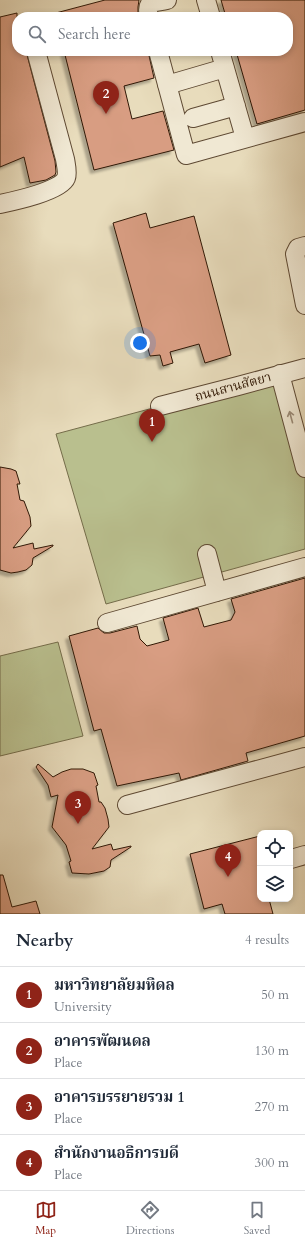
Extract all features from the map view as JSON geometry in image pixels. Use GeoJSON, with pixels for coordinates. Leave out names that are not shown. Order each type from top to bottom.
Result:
{"type":"FeatureCollection","features":[{"type":"Feature","properties":{"kind":"lane"},"geometry":{"type":"LineString","coordinates":[[148,12],[147,9],[150,4],[167,0]]}},
{"type":"Feature","properties":{"kind":"lane"},"geometry":{"type":"LineString","coordinates":[[206,0],[210,12]]}},
{"type":"Feature","properties":{"kind":"lane"},"geometry":{"type":"LineString","coordinates":[[0,204],[40,194],[62,184],[66,178],[65,159],[37,56]]}},
{"type":"Feature","properties":{"kind":"lane"},"geometry":{"type":"LineString","coordinates":[[159,56],[186,155],[305,122]]}},
{"type":"Feature","properties":{"kind":"lane"},"geometry":{"type":"LineString","coordinates":[[167,85],[222,59],[244,138]]}},
{"type":"Feature","properties":{"kind":"lane"},"geometry":{"type":"LineString","coordinates":[[193,118],[236,106]]}},
{"type":"Feature","properties":{"kind":"lane"},"geometry":{"type":"LineString","coordinates":[[305,246],[298,248],[295,254],[305,305]]}},
{"type":"Feature","properties":{"kind":"lane","name":"ถนนสานสัตยา"},"geometry":{"type":"LineString","coordinates":[[160,406],[305,368]]}},
{"type":"Feature","properties":{"kind":"lane"},"geometry":{"type":"LineString","coordinates":[[280,374],[305,468]]}},
{"type":"Feature","properties":{"kind":"lane"},"geometry":{"type":"LineString","coordinates":[[207,554],[217,592]]}},
{"type":"Feature","properties":{"kind":"lane"},"geometry":{"type":"LineString","coordinates":[[107,623],[305,567]]}},
{"type":"Feature","properties":{"kind":"lane"},"geometry":{"type":"LineString","coordinates":[[127,805],[305,757]]}},
{"type":"Feature","properties":{"kind":"green space"},"geometry":{"type":"Polygon","coordinates":[[[280,374],[305,468],[305,549],[106,604],[56,434],[280,374]]]}},
{"type":"Feature","properties":{"kind":"green space"},"geometry":{"type":"Polygon","coordinates":[[[58,642],[83,736],[0,756],[0,656],[58,642]]]}},
{"type":"Feature","properties":{"kind":"building"},"geometry":{"type":"Polygon","coordinates":[[[105,0],[139,0],[138,12],[60,12],[105,0]]]}},
{"type":"Feature","properties":{"kind":"building"},"geometry":{"type":"Polygon","coordinates":[[[221,0],[305,0],[305,110],[257,124],[237,56],[293,56],[293,12],[225,12],[221,0]]]}},
{"type":"Feature","properties":{"kind":"building"},"geometry":{"type":"Polygon","coordinates":[[[12,14],[12,56],[27,56],[55,161],[55,175],[46,180],[30,183],[24,157],[0,167],[0,17],[12,14]]]}},
{"type":"Feature","properties":{"kind":"building"},"geometry":{"type":"Polygon","coordinates":[[[65,56],[149,56],[154,78],[124,86],[132,119],[163,111],[174,150],[94,170],[65,56]]]}},
{"type":"Feature","properties":{"kind":"building"},"geometry":{"type":"Polygon","coordinates":[[[146,213],[150,228],[194,216],[231,355],[205,363],[199,344],[170,352],[173,363],[163,366],[160,355],[150,356],[113,223],[146,213]]]}},
{"type":"Feature","properties":{"kind":"building"},"geometry":{"type":"Polygon","coordinates":[[[0,467],[16,471],[20,484],[17,484],[20,500],[24,501],[30,517],[31,526],[13,548],[33,543],[34,549],[53,545],[33,558],[32,565],[26,570],[11,573],[0,570],[0,467]]]}},
{"type":"Feature","properties":{"kind":"building"},"geometry":{"type":"Polygon","coordinates":[[[305,578],[305,736],[246,753],[248,761],[181,780],[179,773],[117,786],[101,729],[94,731],[69,636],[98,628],[104,633],[110,633],[137,626],[140,639],[147,646],[169,640],[163,618],[198,608],[204,627],[231,620],[235,612],[231,599],[305,578]]]}},
{"type":"Feature","properties":{"kind":"building"},"geometry":{"type":"Polygon","coordinates":[[[38,764],[53,777],[71,769],[83,769],[94,773],[98,785],[96,786],[99,802],[101,802],[105,808],[109,827],[92,849],[111,844],[113,850],[131,846],[111,860],[110,867],[104,871],[89,874],[72,873],[69,862],[71,861],[66,845],[52,827],[58,795],[51,797],[48,785],[36,767],[38,764]]]}},
{"type":"Feature","properties":{"kind":"building"},"geometry":{"type":"Polygon","coordinates":[[[257,837],[257,902],[270,902],[273,914],[225,914],[222,904],[204,909],[190,854],[257,837]]]}},
{"type":"Feature","properties":{"kind":"building"},"geometry":{"type":"Polygon","coordinates":[[[0,875],[3,875],[12,907],[36,901],[40,914],[0,914],[0,875]]]}},
{"type":"Feature","properties":{"kind":"place","name":"อาคารพัฒนดล"},"geometry":{"type":"Point","coordinates":[106,114]}},
{"type":"Feature","properties":{"kind":"place","name":"มหาวิทยาลัยมหิดล"},"geometry":{"type":"Point","coordinates":[152,442]}},
{"type":"Feature","properties":{"kind":"place","name":"อาคารบรรยายรวม 1"},"geometry":{"type":"Point","coordinates":[78,824]}},
{"type":"Feature","properties":{"kind":"place","name":"สำนักงานอธิการบดี"},"geometry":{"type":"Point","coordinates":[228,877]}}]}
